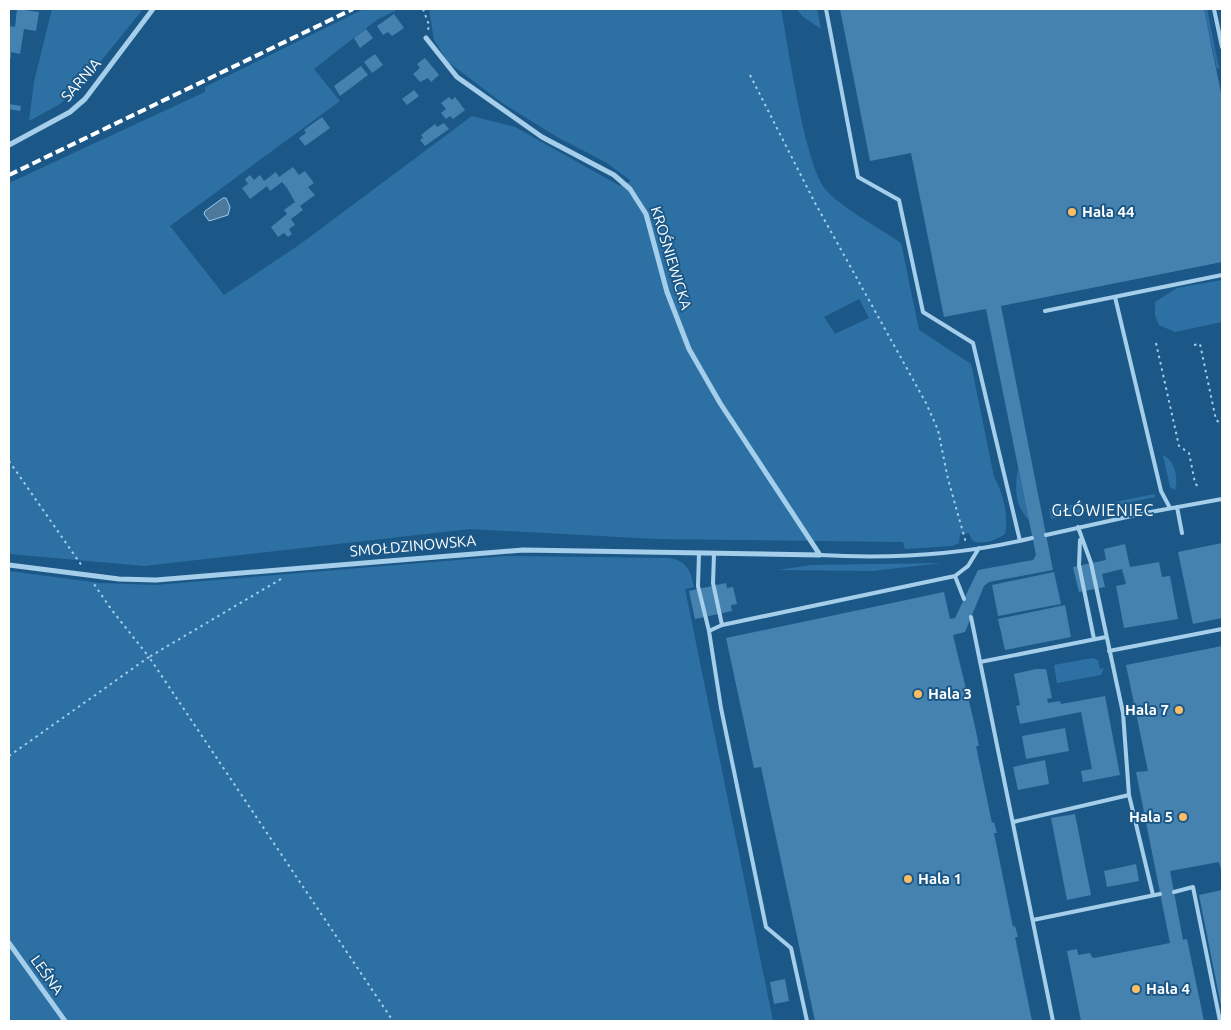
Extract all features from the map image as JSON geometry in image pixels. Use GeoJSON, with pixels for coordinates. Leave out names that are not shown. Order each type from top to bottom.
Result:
{"type":"FeatureCollection","features":[{"type":"Feature","properties":{"kind":"street","name":"SARNIA"},"geometry":{"type":"LineString","coordinates":[[9,145],[70,112],[85,99],[153,9]]}},
{"type":"Feature","properties":{"kind":"street","name":"KROŚNIEWICKA"},"geometry":{"type":"LineString","coordinates":[[426,38],[457,77],[542,137],[614,175],[630,189],[646,214],[667,292],[689,349],[731,419],[820,555]]}},
{"type":"Feature","properties":{"kind":"street","name":"SMOŁDZINOWSKA"},"geometry":{"type":"LineString","coordinates":[[9,565],[88,575],[156,580],[523,550],[820,555]]}},
{"type":"Feature","properties":{"kind":"street","name":"LEŚNA"},"geometry":{"type":"LineString","coordinates":[[9,943],[65,1021]]}},
{"type":"Feature","properties":{"kind":"lane"},"geometry":{"type":"LineString","coordinates":[[826,9],[858,177],[899,200],[924,312],[973,343],[1020,541]]}},
{"type":"Feature","properties":{"kind":"lane"},"geometry":{"type":"LineString","coordinates":[[1214,9],[1222,47]]}},
{"type":"Feature","properties":{"kind":"lane"},"geometry":{"type":"LineString","coordinates":[[1045,311],[1222,275]]}},
{"type":"Feature","properties":{"kind":"lane"},"geometry":{"type":"LineString","coordinates":[[1115,297],[1161,491],[1170,508]]}},
{"type":"Feature","properties":{"kind":"lane"},"geometry":{"type":"LineString","coordinates":[[1046,535],[1170,508],[1222,499]]}},
{"type":"Feature","properties":{"kind":"lane"},"geometry":{"type":"LineString","coordinates":[[1177,507],[1182,533]]}},
{"type":"Feature","properties":{"kind":"lane"},"geometry":{"type":"LineString","coordinates":[[1078,527],[1080,538],[1079,565],[1094,639]]}},
{"type":"Feature","properties":{"kind":"lane"},"geometry":{"type":"LineString","coordinates":[[820,555],[877,556],[968,550],[1032,538]]}},
{"type":"Feature","properties":{"kind":"lane"},"geometry":{"type":"LineString","coordinates":[[1080,538],[1091,563],[1123,713],[1129,794],[1153,895]]}},
{"type":"Feature","properties":{"kind":"lane"},"geometry":{"type":"LineString","coordinates":[[709,631],[722,625],[955,576],[968,566],[980,548]]}},
{"type":"Feature","properties":{"kind":"lane"},"geometry":{"type":"LineString","coordinates":[[699,553],[698,586],[709,631],[721,708],[766,927],[791,948],[807,1021]]}},
{"type":"Feature","properties":{"kind":"lane"},"geometry":{"type":"LineString","coordinates":[[714,554],[713,583],[722,625]]}},
{"type":"Feature","properties":{"kind":"lane"},"geometry":{"type":"LineString","coordinates":[[955,576],[964,599]]}},
{"type":"Feature","properties":{"kind":"lane"},"geometry":{"type":"LineString","coordinates":[[971,617],[1053,1021]]}},
{"type":"Feature","properties":{"kind":"lane"},"geometry":{"type":"LineString","coordinates":[[1109,651],[1222,629]]}},
{"type":"Feature","properties":{"kind":"lane"},"geometry":{"type":"LineString","coordinates":[[980,662],[1106,637]]}},
{"type":"Feature","properties":{"kind":"lane"},"geometry":{"type":"LineString","coordinates":[[1012,822],[1129,794]]}},
{"type":"Feature","properties":{"kind":"lane"},"geometry":{"type":"LineString","coordinates":[[1174,892],[1193,887],[1220,1021]]}},
{"type":"Feature","properties":{"kind":"lane"},"geometry":{"type":"LineString","coordinates":[[1033,920],[1160,894]]}},
{"type":"Feature","properties":{"kind":"path"},"geometry":{"type":"LineString","coordinates":[[423,9],[429,25],[426,38]]}},
{"type":"Feature","properties":{"kind":"path"},"geometry":{"type":"LineString","coordinates":[[750,75],[810,193],[926,403],[938,430],[948,479],[968,550]]}},
{"type":"Feature","properties":{"kind":"path"},"geometry":{"type":"LineString","coordinates":[[1156,343],[1179,446],[1189,453],[1195,483],[1199,488]]}},
{"type":"Feature","properties":{"kind":"path"},"geometry":{"type":"LineString","coordinates":[[1194,345],[1200,344],[1216,420],[1222,424]]}},
{"type":"Feature","properties":{"kind":"path"},"geometry":{"type":"LineString","coordinates":[[9,461],[111,610],[149,657],[393,1021]]}},
{"type":"Feature","properties":{"kind":"path"},"geometry":{"type":"LineString","coordinates":[[9,756],[149,657],[284,578]]}},
{"type":"Feature","properties":{"kind":"shaded area"},"geometry":{"type":"Polygon","coordinates":[[[52,9],[143,9],[80,87],[60,104],[29,121],[34,82],[52,9]]]}},
{"type":"Feature","properties":{"kind":"shaded area"},"geometry":{"type":"Polygon","coordinates":[[[364,9],[399,9],[378,19],[314,69],[340,101],[170,226],[224,295],[299,245],[472,116],[515,127],[620,186],[631,181],[607,163],[557,137],[501,102],[448,62],[434,40],[429,9],[781,9],[804,132],[818,177],[832,197],[901,243],[919,330],[971,364],[994,477],[1004,505],[1005,534],[993,540],[976,542],[972,540],[969,533],[960,534],[959,543],[952,546],[905,549],[903,542],[657,539],[470,529],[144,566],[9,554],[9,183],[205,92],[205,87],[364,9]],[[859,299],[824,317],[835,334],[869,318],[859,299]]]}},
{"type":"Feature","properties":{"kind":"shaded area"},"geometry":{"type":"Polygon","coordinates":[[[797,9],[817,9],[821,29],[802,16],[797,9]]]}},
{"type":"Feature","properties":{"kind":"shaded area"},"geometry":{"type":"Polygon","coordinates":[[[1204,9],[1207,9],[1219,68],[1217,69],[1204,9]]]}},
{"type":"Feature","properties":{"kind":"shaded area"},"geometry":{"type":"Polygon","coordinates":[[[223,198],[226,198],[230,207],[228,215],[209,221],[204,214],[205,211],[223,198]]]}},
{"type":"Feature","properties":{"kind":"shaded area"},"geometry":{"type":"Polygon","coordinates":[[[1222,280],[1222,322],[1175,332],[1159,325],[1155,315],[1155,302],[1177,288],[1222,280]]]}},
{"type":"Feature","properties":{"kind":"shaded area"},"geometry":{"type":"Polygon","coordinates":[[[1163,455],[1167,457],[1175,470],[1175,490],[1170,487],[1163,455]]]}},
{"type":"Feature","properties":{"kind":"shaded area"},"geometry":{"type":"Polygon","coordinates":[[[1018,468],[1029,520],[1018,502],[1016,482],[1018,468]]]}},
{"type":"Feature","properties":{"kind":"shaded area"},"geometry":{"type":"Polygon","coordinates":[[[1155,494],[1155,497],[1051,519],[1049,509],[1072,505],[1074,510],[1155,494]]]}},
{"type":"Feature","properties":{"kind":"shaded area"},"geometry":{"type":"Polygon","coordinates":[[[507,556],[668,558],[679,561],[687,567],[694,587],[685,589],[773,1021],[9,1021],[9,571],[100,583],[155,585],[507,556]]]}},
{"type":"Feature","properties":{"kind":"shaded area"},"geometry":{"type":"Polygon","coordinates":[[[942,563],[872,571],[778,570],[811,565],[942,563]]]}},
{"type":"Feature","properties":{"kind":"shaded area"},"geometry":{"type":"Polygon","coordinates":[[[1092,658],[1098,660],[1100,669],[1104,668],[1101,675],[1057,683],[1054,665],[1092,658]]]}},
{"type":"Feature","properties":{"kind":"building"},"geometry":{"type":"Polygon","coordinates":[[[17,9],[39,12],[36,31],[24,29],[20,54],[11,52],[11,58],[9,58],[9,26],[15,27],[17,9]]]}},
{"type":"Feature","properties":{"kind":"building"},"geometry":{"type":"Polygon","coordinates":[[[840,9],[1204,9],[1222,98],[1222,262],[1001,306],[1053,570],[989,582],[984,586],[965,632],[953,635],[979,746],[976,746],[992,823],[994,822],[997,833],[994,833],[1013,927],[1015,926],[1018,937],[1015,937],[1032,1021],[815,1021],[761,767],[754,768],[726,638],[944,592],[950,619],[955,618],[978,570],[1033,560],[1036,555],[986,309],[944,317],[911,153],[870,161],[840,9]]]}},
{"type":"Feature","properties":{"kind":"building"},"geometry":{"type":"Polygon","coordinates":[[[394,14],[404,28],[392,36],[388,32],[383,35],[377,26],[394,14]]]}},
{"type":"Feature","properties":{"kind":"building"},"geometry":{"type":"Polygon","coordinates":[[[366,29],[373,38],[360,48],[354,38],[366,29]]]}},
{"type":"Feature","properties":{"kind":"building"},"geometry":{"type":"Polygon","coordinates":[[[375,54],[383,65],[372,73],[364,62],[375,54]]]}},
{"type":"Feature","properties":{"kind":"building"},"geometry":{"type":"Polygon","coordinates":[[[425,58],[439,75],[431,82],[428,78],[420,82],[413,74],[420,68],[417,64],[425,58]]]}},
{"type":"Feature","properties":{"kind":"building"},"geometry":{"type":"Polygon","coordinates":[[[361,66],[368,75],[340,96],[334,86],[361,66]]]}},
{"type":"Feature","properties":{"kind":"building"},"geometry":{"type":"Polygon","coordinates":[[[414,90],[419,96],[407,105],[402,99],[414,90]]]}},
{"type":"Feature","properties":{"kind":"building"},"geometry":{"type":"Polygon","coordinates":[[[449,97],[452,100],[455,97],[465,110],[453,119],[450,116],[446,119],[441,113],[446,109],[441,103],[449,97]]]}},
{"type":"Feature","properties":{"kind":"building"},"geometry":{"type":"Polygon","coordinates":[[[9,104],[21,106],[20,111],[9,109],[9,104]]]}},
{"type":"Feature","properties":{"kind":"building"},"geometry":{"type":"Polygon","coordinates":[[[322,117],[330,128],[305,146],[299,138],[306,133],[304,130],[322,117]]]}},
{"type":"Feature","properties":{"kind":"building"},"geometry":{"type":"Polygon","coordinates":[[[444,123],[449,129],[425,146],[420,140],[423,138],[421,135],[435,124],[437,127],[444,123]]]}},
{"type":"Feature","properties":{"kind":"building"},"geometry":{"type":"Polygon","coordinates":[[[293,167],[299,175],[305,171],[314,183],[308,187],[315,195],[300,206],[303,210],[291,219],[295,225],[289,229],[292,234],[288,237],[284,233],[278,237],[271,227],[287,214],[284,210],[295,202],[287,188],[282,182],[270,191],[267,186],[250,199],[242,188],[248,184],[245,179],[250,175],[254,180],[260,175],[264,181],[276,172],[279,177],[293,167]]]}},
{"type":"Feature","properties":{"kind":"building"},"geometry":{"type":"Polygon","coordinates":[[[1222,543],[1222,618],[1193,624],[1178,552],[1222,543]]]}},
{"type":"Feature","properties":{"kind":"building"},"geometry":{"type":"Polygon","coordinates":[[[1125,544],[1130,567],[1159,562],[1162,577],[1170,576],[1178,619],[1124,628],[1116,586],[1126,584],[1122,569],[1102,574],[1105,587],[1079,592],[1073,567],[1106,560],[1104,549],[1125,544]]]}},
{"type":"Feature","properties":{"kind":"building"},"geometry":{"type":"Polygon","coordinates":[[[1054,572],[1061,604],[998,616],[992,585],[1054,572]]]}},
{"type":"Feature","properties":{"kind":"building"},"geometry":{"type":"Polygon","coordinates":[[[726,583],[727,588],[733,587],[737,604],[731,605],[732,611],[695,619],[689,591],[726,583]]]}},
{"type":"Feature","properties":{"kind":"building"},"geometry":{"type":"Polygon","coordinates":[[[1065,605],[1071,637],[1005,650],[998,619],[1065,605]]]}},
{"type":"Feature","properties":{"kind":"building"},"geometry":{"type":"Polygon","coordinates":[[[1222,646],[1222,873],[1219,862],[1170,871],[1183,940],[1187,939],[1204,1021],[1081,1021],[1067,951],[1077,949],[1078,955],[1090,953],[1094,958],[1170,943],[1136,772],[1148,771],[1126,665],[1222,646]]]}},
{"type":"Feature","properties":{"kind":"building"},"geometry":{"type":"Polygon","coordinates":[[[1036,669],[1046,669],[1052,698],[1047,699],[1048,703],[1060,701],[1061,704],[1105,696],[1120,775],[1083,782],[1081,771],[1092,769],[1081,712],[1020,724],[1016,706],[1020,705],[1014,674],[1036,669]]]}},
{"type":"Feature","properties":{"kind":"building"},"geometry":{"type":"Polygon","coordinates":[[[1065,728],[1069,751],[1026,759],[1022,736],[1065,728]]]}},
{"type":"Feature","properties":{"kind":"building"},"geometry":{"type":"Polygon","coordinates":[[[1045,760],[1049,784],[1018,790],[1013,767],[1045,760]]]}},
{"type":"Feature","properties":{"kind":"building"},"geometry":{"type":"Polygon","coordinates":[[[1075,814],[1091,895],[1067,900],[1051,818],[1075,814]]]}},
{"type":"Feature","properties":{"kind":"building"},"geometry":{"type":"Polygon","coordinates":[[[1136,864],[1139,881],[1107,887],[1104,871],[1136,864]]]}},
{"type":"Feature","properties":{"kind":"building"},"geometry":{"type":"Polygon","coordinates":[[[1222,890],[1222,1006],[1221,1006],[1199,895],[1222,890]]]}},
{"type":"Feature","properties":{"kind":"building"},"geometry":{"type":"Polygon","coordinates":[[[785,979],[789,1001],[774,1004],[770,982],[785,979]]]}},
{"type":"Feature","properties":{"kind":"railway"},"geometry":{"type":"LineString","coordinates":[[9,175],[353,9]]}},
{"type":"Feature","properties":{"kind":"place","name":"Hala 44"},"geometry":{"type":"Point","coordinates":[1072,212]}},
{"type":"Feature","properties":{"kind":"place","name":"Hala 3"},"geometry":{"type":"Point","coordinates":[918,694]}},
{"type":"Feature","properties":{"kind":"place","name":"Hala 7"},"geometry":{"type":"Point","coordinates":[1179,710]}},
{"type":"Feature","properties":{"kind":"place","name":"Hala 5"},"geometry":{"type":"Point","coordinates":[1183,817]}},
{"type":"Feature","properties":{"kind":"place","name":"Hala 1"},"geometry":{"type":"Point","coordinates":[908,879]}},
{"type":"Feature","properties":{"kind":"place","name":"Hala 4"},"geometry":{"type":"Point","coordinates":[1136,989]}},
{"type":"Feature","properties":{"kind":"district","name":"GŁÓWIENIEC"},"geometry":{"type":"Point","coordinates":[1103,510]}}]}
